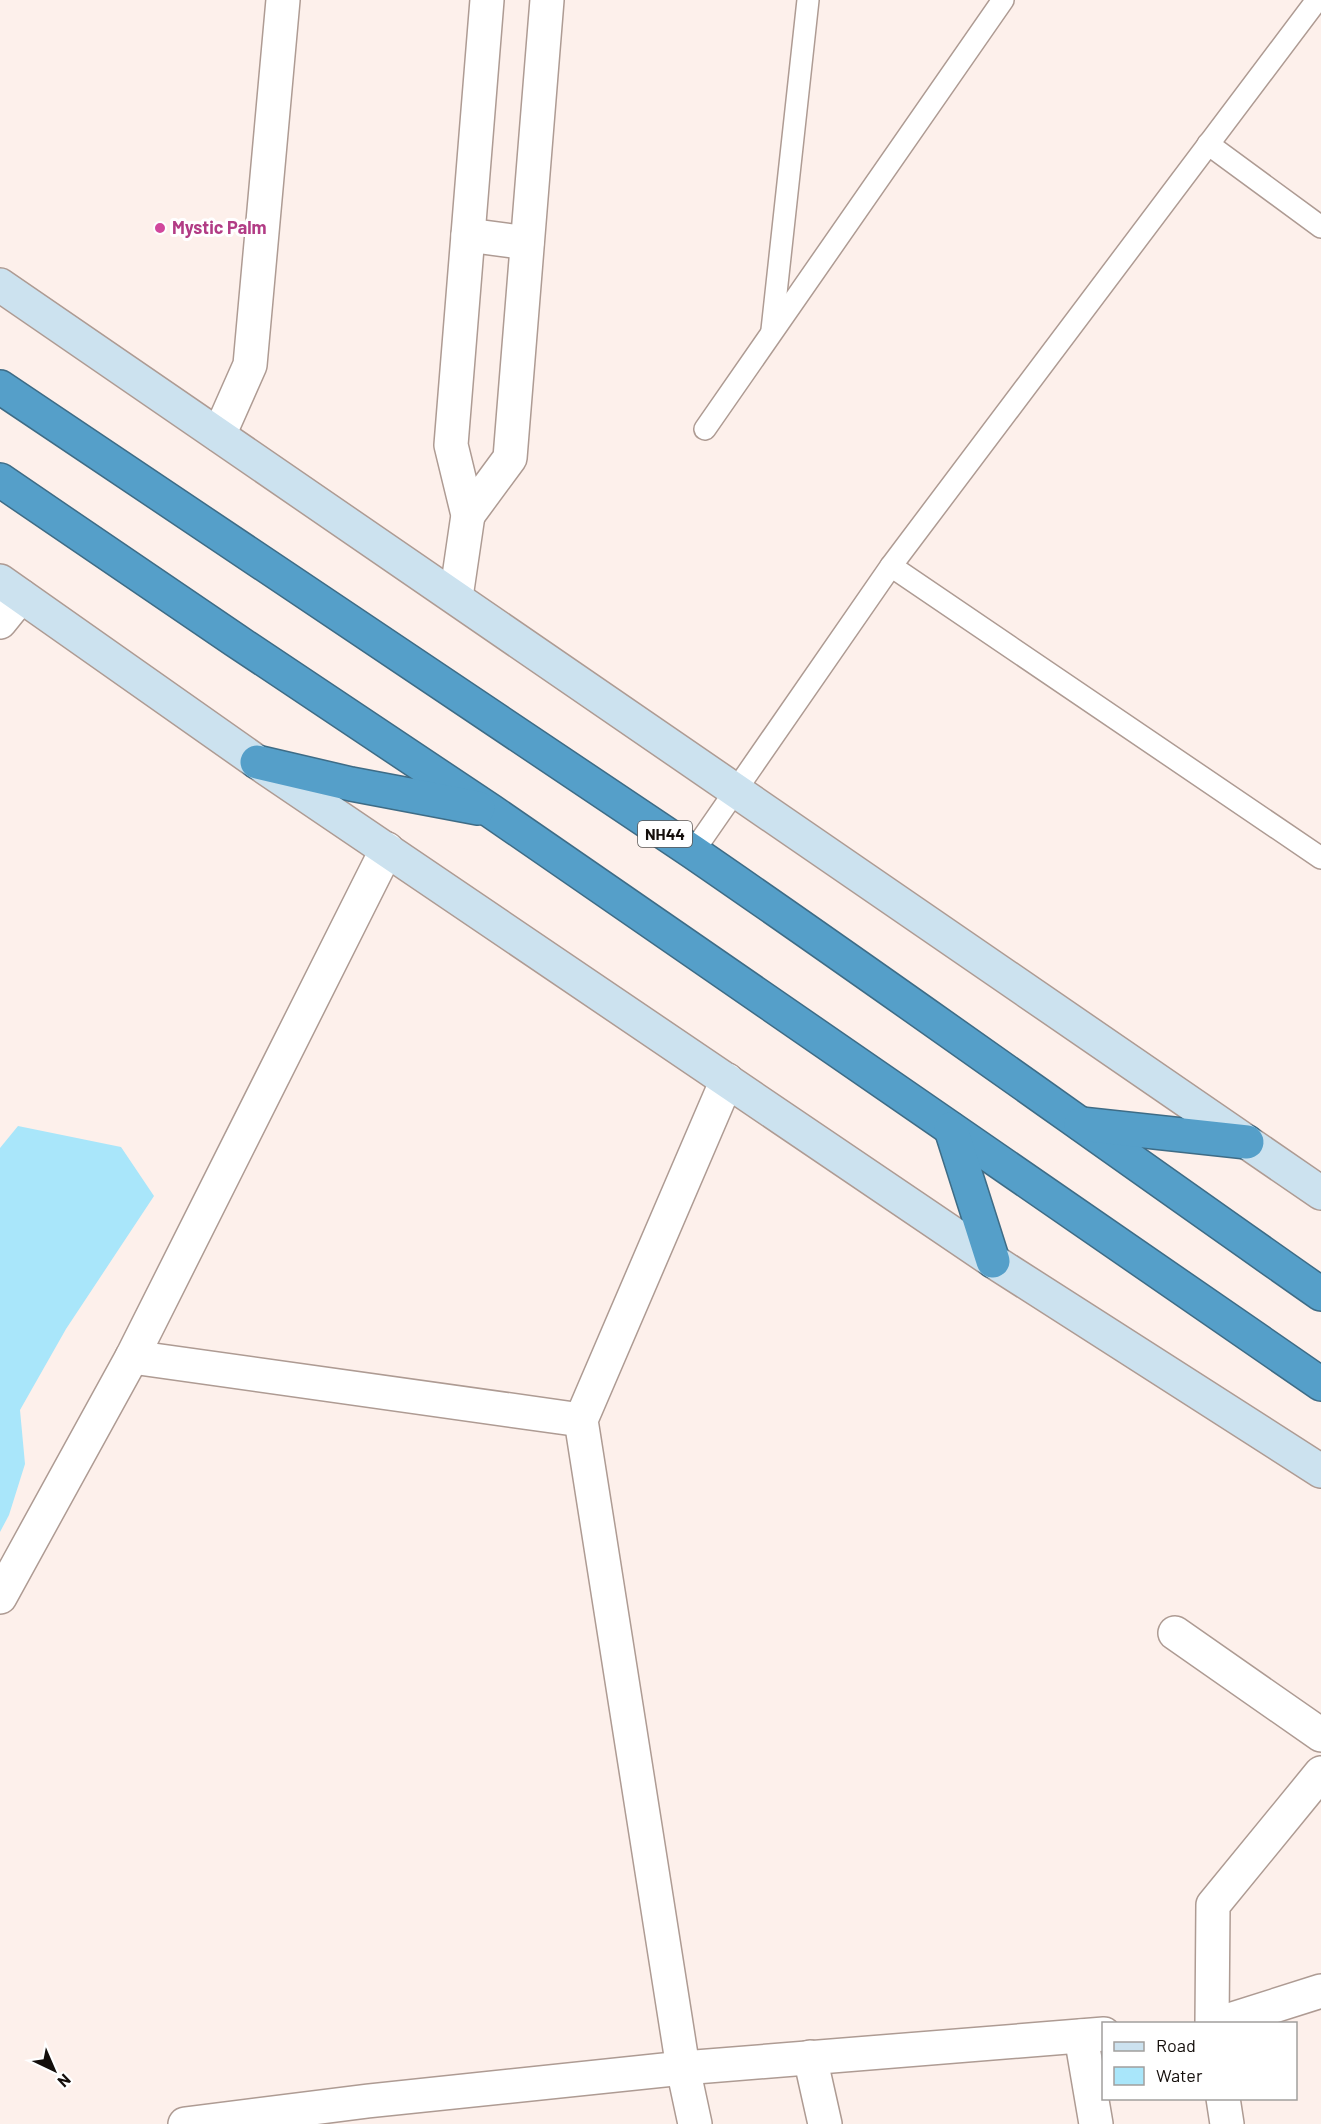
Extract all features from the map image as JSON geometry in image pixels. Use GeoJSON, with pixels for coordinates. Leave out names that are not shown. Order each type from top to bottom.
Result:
{"type":"FeatureCollection","features":[{"type":"Feature","properties":{"kind":"highway","name":"NH44"},"geometry":{"type":"LineString","coordinates":[[0,387],[693,852],[1321,1294]]}},
{"type":"Feature","properties":{"kind":"highway"},"geometry":{"type":"LineString","coordinates":[[0,480],[491,811],[1321,1384]]}},
{"type":"Feature","properties":{"kind":"highway"},"geometry":{"type":"LineString","coordinates":[[257,762],[351,784],[491,811]]}},
{"type":"Feature","properties":{"kind":"highway"},"geometry":{"type":"LineString","coordinates":[[1077,1123],[1247,1142]]}},
{"type":"Feature","properties":{"kind":"highway"},"geometry":{"type":"LineString","coordinates":[[951,1129],[993,1261]]}},
{"type":"Feature","properties":{"kind":"street"},"geometry":{"type":"LineString","coordinates":[[219,435],[250,365],[283,0]]}},
{"type":"Feature","properties":{"kind":"street"},"geometry":{"type":"LineString","coordinates":[[456,597],[468,515],[451,445],[487,0]]}},
{"type":"Feature","properties":{"kind":"street"},"geometry":{"type":"LineString","coordinates":[[468,515],[510,458],[547,0]]}},
{"type":"Feature","properties":{"kind":"street"},"geometry":{"type":"LineString","coordinates":[[468,235],[527,243]]}},
{"type":"Feature","properties":{"kind":"street"},"geometry":{"type":"LineString","coordinates":[[0,285],[1321,1193]]}},
{"type":"Feature","properties":{"kind":"street"},"geometry":{"type":"LineString","coordinates":[[0,622],[10,588],[257,762],[993,1261],[1321,1471]]}},
{"type":"Feature","properties":{"kind":"street"},"geometry":{"type":"LineString","coordinates":[[0,1598],[132,1357],[387,849]]}},
{"type":"Feature","properties":{"kind":"street"},"geometry":{"type":"LineString","coordinates":[[695,2124],[683,2068],[581,1420],[727,1080]]}},
{"type":"Feature","properties":{"kind":"street"},"geometry":{"type":"LineString","coordinates":[[132,1357],[581,1420]]}},
{"type":"Feature","properties":{"kind":"street"},"geometry":{"type":"LineString","coordinates":[[1175,1633],[1321,1735]]}},
{"type":"Feature","properties":{"kind":"street"},"geometry":{"type":"LineString","coordinates":[[1212,2022],[1213,1905],[1321,1773]]}},
{"type":"Feature","properties":{"kind":"street"},"geometry":{"type":"LineString","coordinates":[[1223,2022],[1321,1991]]}},
{"type":"Feature","properties":{"kind":"street"},"geometry":{"type":"LineString","coordinates":[[185,2124],[250,2120],[368,2100],[683,2068],[1092,2035],[1096,2124]]}},
{"type":"Feature","properties":{"kind":"street"},"geometry":{"type":"LineString","coordinates":[[810,2057],[825,2124]]}},
{"type":"Feature","properties":{"kind":"street"},"geometry":{"type":"LineString","coordinates":[[1223,2100],[1227,2124]]}},
{"type":"Feature","properties":{"kind":"lane"},"geometry":{"type":"LineString","coordinates":[[772,333],[808,0]]}},
{"type":"Feature","properties":{"kind":"lane"},"geometry":{"type":"LineString","coordinates":[[705,429],[1003,0]]}},
{"type":"Feature","properties":{"kind":"lane"},"geometry":{"type":"LineString","coordinates":[[693,852],[891,566],[1317,0]]}},
{"type":"Feature","properties":{"kind":"lane"},"geometry":{"type":"LineString","coordinates":[[1208,144],[1321,227]]}},
{"type":"Feature","properties":{"kind":"lane"},"geometry":{"type":"LineString","coordinates":[[891,566],[1317,848]]}},
{"type":"Feature","properties":{"kind":"water"},"geometry":{"type":"Polygon","coordinates":[[[18,1126],[121,1147],[154,1196],[66,1329],[20,1410],[25,1464],[9,1515],[0,1532],[0,1148],[18,1126]]]}},
{"type":"Feature","properties":{"kind":"place","name":"Mystic Palm"},"geometry":{"type":"Point","coordinates":[160,228]}}]}
